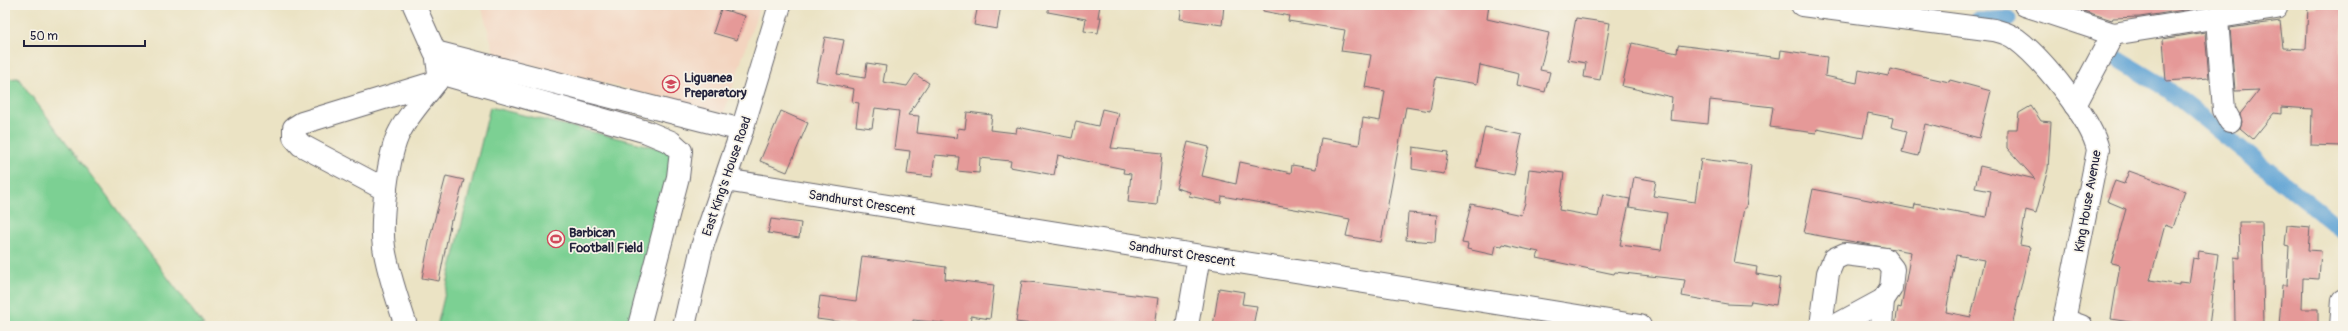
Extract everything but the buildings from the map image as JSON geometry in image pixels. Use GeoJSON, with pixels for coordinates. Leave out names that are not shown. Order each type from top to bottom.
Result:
{"type":"FeatureCollection","features":[{"type":"Feature","properties":{"kind":"street"},"geometry":{"type":"LineString","coordinates":[[406,326],[388,270],[384,245],[386,190],[392,155],[400,131],[438,78],[435,52],[414,5]]}},
{"type":"Feature","properties":{"kind":"street","name":"East King's House Road"},"geometry":{"type":"LineString","coordinates":[[684,326],[702,247],[742,130],[780,5]]}},
{"type":"Feature","properties":{"kind":"street","name":"King House Avenue"},"geometry":{"type":"LineString","coordinates":[[1802,5],[1994,30],[2015,37],[2032,52],[2075,105],[2096,138],[2098,150],[2069,324]]}},
{"type":"Feature","properties":{"kind":"street"},"geometry":{"type":"LineString","coordinates":[[2025,5],[2113,34],[2217,19],[2276,8]]}},
{"type":"Feature","properties":{"kind":"street"},"geometry":{"type":"LineString","coordinates":[[2217,19],[2224,110],[2230,121]]}},
{"type":"Feature","properties":{"kind":"street"},"geometry":{"type":"LineString","coordinates":[[2075,105],[2113,34]]}},
{"type":"Feature","properties":{"kind":"street"},"geometry":{"type":"LineString","coordinates":[[435,52],[742,130]]}},
{"type":"Feature","properties":{"kind":"street"},"geometry":{"type":"LineString","coordinates":[[386,190],[301,144],[294,136],[294,128],[302,123],[438,78],[647,132],[671,142],[681,151],[680,170],[639,326]]}},
{"type":"Feature","properties":{"kind":"street","name":"Sandhurst Crescent"},"geometry":{"type":"LineString","coordinates":[[725,180],[1640,326]]}},
{"type":"Feature","properties":{"kind":"street"},"geometry":{"type":"LineString","coordinates":[[1821,326],[1828,273],[1834,259],[1845,254],[1885,259],[1893,269],[1891,288],[1883,300],[1835,326]]}},
{"type":"Feature","properties":{"kind":"street"},"geometry":{"type":"LineString","coordinates":[[1187,326],[1199,256]]}},
{"type":"Feature","properties":{"kind":"street"},"geometry":{"type":"LineString","coordinates":[[1881,326],[1883,300]]}},
{"type":"Feature","properties":{"kind":"street"},"geometry":{"type":"LineString","coordinates":[[2341,326],[2343,300]]}},
{"type":"Feature","properties":{"kind":"shaded area","name":"Liguanea Preparatory"},"geometry":{"type":"Polygon","coordinates":[[[481,5],[760,5],[724,113],[495,56],[481,5]]]}},
{"type":"Feature","properties":{"kind":"green space"},"geometry":{"type":"Polygon","coordinates":[[[18,78],[204,326],[5,326],[5,79],[18,78]]]}},
{"type":"Feature","properties":{"kind":"green space","name":"Barbican Football Field"},"geometry":{"type":"Polygon","coordinates":[[[490,107],[675,152],[632,326],[437,326],[490,107]]]}},
{"type":"Feature","properties":{"kind":"waterway"},"geometry":{"type":"LineString","coordinates":[[1977,21],[2008,19]]}},
{"type":"Feature","properties":{"kind":"waterway"},"geometry":{"type":"LineString","coordinates":[[2116,58],[2167,89],[2343,231]]}},
{"type":"Feature","properties":{"kind":"place","name":"Liguanea Preparatory"},"geometry":{"type":"Point","coordinates":[671,84]}},
{"type":"Feature","properties":{"kind":"place","name":"Barbican Football Field"},"geometry":{"type":"Point","coordinates":[556,239]}}]}
